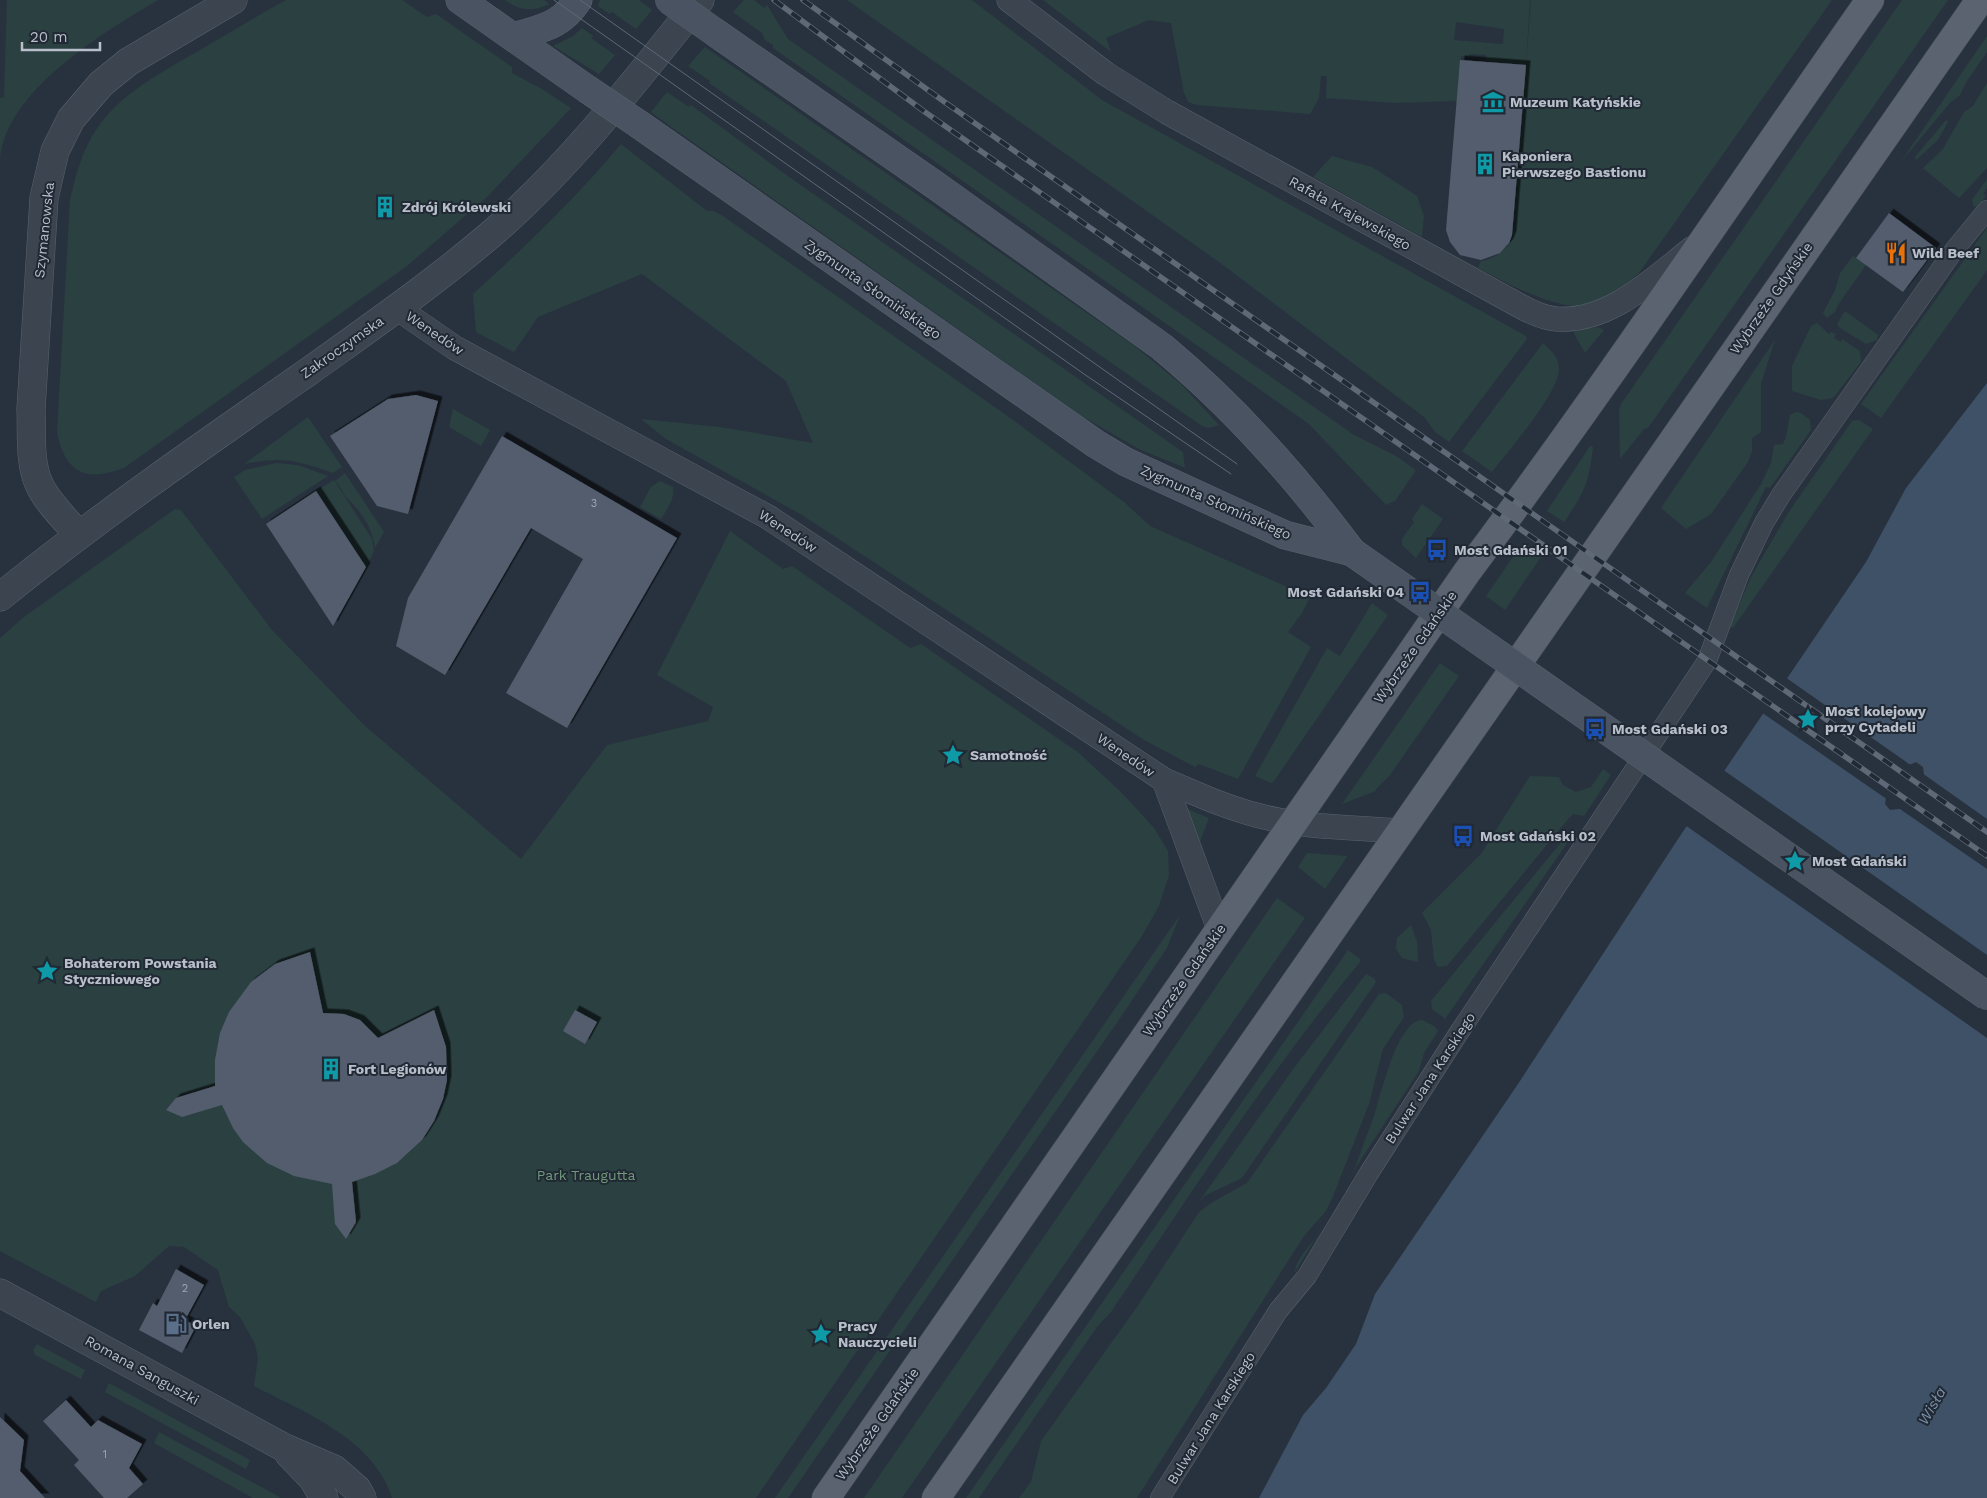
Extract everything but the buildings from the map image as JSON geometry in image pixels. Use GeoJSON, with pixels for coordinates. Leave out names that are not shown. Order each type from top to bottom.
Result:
{"type":"FeatureCollection","features":[{"type":"Feature","properties":{"kind":"main road","name":"Zygmunta Słomińskiego"},"geometry":{"type":"LineString","coordinates":[[460,0],[1096,444],[1126,462],[1285,536],[1352,552]]}},
{"type":"Feature","properties":{"kind":"main road"},"geometry":{"type":"LineString","coordinates":[[514,37],[553,25],[570,12],[578,0]]}},
{"type":"Feature","properties":{"kind":"main road"},"geometry":{"type":"LineString","coordinates":[[669,0],[935,185],[1162,347],[1192,372],[1312,497],[1352,552],[1987,996]]}},
{"type":"Feature","properties":{"kind":"main road"},"geometry":{"type":"LineString","coordinates":[[1703,240],[1870,0]]}},
{"type":"Feature","properties":{"kind":"main road","name":"Wybrzeże Gdyńskie"},"geometry":{"type":"LineString","coordinates":[[1400,831],[1980,0]]}},
{"type":"Feature","properties":{"kind":"main road","name":"Wybrzeże Gdańskie"},"geometry":{"type":"LineString","coordinates":[[826,1498],[1218,929],[1467,572],[1547,465],[1703,240]]}},
{"type":"Feature","properties":{"kind":"main road"},"geometry":{"type":"LineString","coordinates":[[936,1498],[1400,831]]}},
{"type":"Feature","properties":{"kind":"street","name":"Szymanowska"},"geometry":{"type":"LineString","coordinates":[[78,534],[39,484],[33,463],[31,410],[44,198],[55,151],[72,119],[101,84],[128,62],[233,0]]}},
{"type":"Feature","properties":{"kind":"street","name":"Zakroczymska"},"geometry":{"type":"LineString","coordinates":[[0,597],[78,534],[398,308],[457,263],[517,211],[589,134],[700,0]]}},
{"type":"Feature","properties":{"kind":"street","name":"Rafała Krajewskiego"},"geometry":{"type":"LineString","coordinates":[[1009,0],[1106,74],[1167,112],[1520,306],[1542,316],[1555,319],[1569,318],[1592,314],[1616,305],[1703,240]]}},
{"type":"Feature","properties":{"kind":"street","name":"Bulwar Jana Karskiego"},"geometry":{"type":"LineString","coordinates":[[1160,1498],[1278,1311],[1307,1276],[1369,1173],[1458,1034],[1707,661],[1740,575],[1764,523],[1781,495],[1955,249],[1987,210]]}},
{"type":"Feature","properties":{"kind":"street","name":"Wenedów"},"geometry":{"type":"LineString","coordinates":[[398,308],[455,348],[768,517],[1164,780],[1236,810],[1293,822],[1400,831]]}},
{"type":"Feature","properties":{"kind":"street","name":"Wenedów"},"geometry":{"type":"LineString","coordinates":[[1164,780],[1218,929]]}},
{"type":"Feature","properties":{"kind":"street","name":"Romana Sanguszki"},"geometry":{"type":"LineString","coordinates":[[0,1293],[283,1447],[334,1470],[357,1489],[362,1498]]}},
{"type":"Feature","properties":{"kind":"street","name":"Romana Sanguszki"},"geometry":{"type":"LineString","coordinates":[[283,1447],[313,1479],[324,1498]]}},
{"type":"Feature","properties":{"kind":"green space"},"geometry":{"type":"Polygon","coordinates":[[[7,0],[158,0],[86,46],[38,87],[19,110],[6,135],[0,160],[0,98],[4,97],[7,0]]]}},
{"type":"Feature","properties":{"kind":"green space"},"geometry":{"type":"Polygon","coordinates":[[[286,0],[402,0],[427,17],[436,14],[512,67],[512,73],[542,89],[571,108],[487,197],[407,266],[124,468],[99,474],[88,474],[80,471],[72,466],[66,458],[57,433],[70,201],[83,155],[96,130],[106,117],[130,94],[172,66],[286,0]]]}},
{"type":"Feature","properties":{"kind":"green space"},"geometry":{"type":"Polygon","coordinates":[[[505,0],[544,0],[549,4],[526,9],[505,0]]]}},
{"type":"Feature","properties":{"kind":"green space"},"geometry":{"type":"Polygon","coordinates":[[[600,0],[639,0],[652,10],[636,29],[612,12],[610,14],[598,6],[600,0]]]}},
{"type":"Feature","properties":{"kind":"green space"},"geometry":{"type":"Polygon","coordinates":[[[744,0],[754,0],[764,8],[767,5],[788,39],[1354,435],[1396,456],[1416,470],[1395,501],[1386,505],[1309,424],[773,48],[773,45],[765,40],[762,33],[733,12],[744,0]]]}},
{"type":"Feature","properties":{"kind":"green space"},"geometry":{"type":"Polygon","coordinates":[[[847,0],[972,0],[1102,100],[1526,336],[1527,339],[1449,442],[1435,432],[1424,417],[1219,262],[847,0]]]}},
{"type":"Feature","properties":{"kind":"green space"},"geometry":{"type":"Polygon","coordinates":[[[1043,0],[1530,0],[1526,65],[1486,62],[1486,55],[1469,54],[1469,57],[1461,56],[1457,101],[1395,103],[1326,98],[1327,76],[1321,76],[1319,98],[1310,114],[1197,105],[1188,102],[1184,93],[1171,23],[1149,20],[1106,38],[1111,52],[1043,0]],[[1456,22],[1454,40],[1503,44],[1504,29],[1456,22]]]}},
{"type":"Feature","properties":{"kind":"green space"},"geometry":{"type":"Polygon","coordinates":[[[1531,0],[1832,0],[1639,273],[1615,292],[1587,305],[1576,306],[1547,300],[1478,268],[1481,261],[1487,260],[1502,251],[1509,242],[1513,230],[1531,0]]]}},
{"type":"Feature","properties":{"kind":"green space"},"geometry":{"type":"Polygon","coordinates":[[[1902,0],[1948,0],[1648,428],[1644,429],[1620,459],[1619,410],[1621,404],[1902,0]]]}},
{"type":"Feature","properties":{"kind":"green space"},"geometry":{"type":"Polygon","coordinates":[[[582,28],[593,36],[591,38],[615,55],[599,74],[553,46],[573,36],[582,28]]]}},
{"type":"Feature","properties":{"kind":"green space"},"geometry":{"type":"Polygon","coordinates":[[[1987,36],[1987,52],[1967,81],[1960,95],[1950,103],[1900,163],[1987,36]]]}},
{"type":"Feature","properties":{"kind":"green space"},"geometry":{"type":"Polygon","coordinates":[[[705,47],[1133,345],[1180,383],[1219,425],[1209,428],[1202,426],[709,83],[710,81],[688,66],[705,47]]]}},
{"type":"Feature","properties":{"kind":"green space"},"geometry":{"type":"Polygon","coordinates":[[[1987,83],[1987,168],[1959,198],[1923,168],[1943,149],[1964,112],[1973,106],[1987,83]]]}},
{"type":"Feature","properties":{"kind":"green space"},"geometry":{"type":"Polygon","coordinates":[[[667,92],[689,107],[691,105],[785,174],[1183,452],[1185,468],[1139,449],[1083,417],[674,129],[651,112],[667,92]]]}},
{"type":"Feature","properties":{"kind":"green space"},"geometry":{"type":"Polygon","coordinates":[[[1946,120],[1948,122],[1938,140],[1916,160],[1915,157],[1946,120]]]}},
{"type":"Feature","properties":{"kind":"green space"},"geometry":{"type":"Polygon","coordinates":[[[621,144],[707,211],[714,211],[723,216],[1006,415],[1124,502],[1150,526],[1310,597],[1302,613],[1288,632],[1311,647],[1238,779],[1199,764],[1195,767],[1144,740],[802,515],[666,439],[641,419],[720,427],[813,443],[786,381],[642,274],[538,317],[514,352],[476,332],[473,294],[550,221],[621,144]]]}},
{"type":"Feature","properties":{"kind":"green space"},"geometry":{"type":"Polygon","coordinates":[[[1332,156],[1372,167],[1417,196],[1424,216],[1422,237],[1313,177],[1332,156]]]}},
{"type":"Feature","properties":{"kind":"green space"},"geometry":{"type":"Polygon","coordinates":[[[1987,179],[1987,188],[1983,194],[1986,196],[1978,206],[1974,207],[1972,200],[1987,179]]]}},
{"type":"Feature","properties":{"kind":"green space"},"geometry":{"type":"Polygon","coordinates":[[[1987,228],[1987,270],[1881,418],[1861,404],[1987,228]]]}},
{"type":"Feature","properties":{"kind":"green space"},"geometry":{"type":"Polygon","coordinates":[[[1853,256],[1866,265],[1835,312],[1827,318],[1823,313],[1835,290],[1840,273],[1853,256]]]}},
{"type":"Feature","properties":{"kind":"green space"},"geometry":{"type":"Polygon","coordinates":[[[1845,311],[1878,335],[1877,340],[1866,344],[1840,328],[1837,324],[1845,311]]]}},
{"type":"Feature","properties":{"kind":"green space"},"geometry":{"type":"Polygon","coordinates":[[[1817,323],[1829,334],[1831,332],[1836,334],[1834,338],[1841,342],[1842,339],[1860,351],[1861,362],[1833,398],[1821,400],[1792,391],[1792,366],[1811,326],[1817,323]]]}},
{"type":"Feature","properties":{"kind":"green space"},"geometry":{"type":"Polygon","coordinates":[[[1598,327],[1604,330],[1585,353],[1572,330],[1598,327]]]}},
{"type":"Feature","properties":{"kind":"green space"},"geometry":{"type":"Polygon","coordinates":[[[1775,340],[1761,383],[1761,432],[1752,438],[1752,451],[1748,462],[1711,514],[1686,529],[1661,508],[1775,340]]]}},
{"type":"Feature","properties":{"kind":"green space"},"geometry":{"type":"Polygon","coordinates":[[[1543,343],[1552,351],[1558,361],[1557,379],[1542,407],[1492,472],[1462,451],[1543,343]]]}},
{"type":"Feature","properties":{"kind":"green space"},"geometry":{"type":"Polygon","coordinates":[[[453,409],[490,430],[481,446],[449,427],[453,409]]]}},
{"type":"Feature","properties":{"kind":"green space"},"geometry":{"type":"Polygon","coordinates":[[[1796,412],[1801,413],[1810,420],[1811,430],[1770,488],[1766,487],[1707,608],[1685,593],[1711,562],[1761,484],[1771,463],[1774,445],[1783,444],[1790,415],[1796,412]]]}},
{"type":"Feature","properties":{"kind":"green space"},"geometry":{"type":"Polygon","coordinates":[[[308,417],[342,467],[333,473],[299,462],[269,460],[244,464],[308,417]]]}},
{"type":"Feature","properties":{"kind":"green space"},"geometry":{"type":"Polygon","coordinates":[[[1859,420],[1873,429],[1733,628],[1730,626],[1751,577],[1788,513],[1852,421],[1859,420]]]}},
{"type":"Feature","properties":{"kind":"green space"},"geometry":{"type":"Polygon","coordinates":[[[1590,446],[1593,447],[1590,470],[1585,487],[1564,522],[1547,511],[1590,446]]]}},
{"type":"Feature","properties":{"kind":"green space"},"geometry":{"type":"Polygon","coordinates":[[[276,463],[298,465],[328,476],[262,519],[234,477],[245,470],[276,463]]]}},
{"type":"Feature","properties":{"kind":"green space"},"geometry":{"type":"Polygon","coordinates":[[[345,473],[384,532],[375,548],[374,540],[365,520],[335,481],[345,473]]]}},
{"type":"Feature","properties":{"kind":"green space"},"geometry":{"type":"Polygon","coordinates":[[[334,480],[372,539],[374,551],[366,567],[316,491],[334,480]]]}},
{"type":"Feature","properties":{"kind":"green space"},"geometry":{"type":"Polygon","coordinates":[[[660,481],[673,487],[673,496],[670,504],[661,519],[640,507],[651,487],[660,481]]]}},
{"type":"Feature","properties":{"kind":"green space"},"geometry":{"type":"Polygon","coordinates":[[[1422,504],[1443,519],[1416,558],[1402,545],[1402,539],[1414,522],[1412,519],[1422,504]]]}},
{"type":"Feature","properties":{"kind":"green space","name":"Park Traugutta"},"geometry":{"type":"Polygon","coordinates":[[[175,509],[181,510],[272,630],[364,725],[521,859],[607,745],[708,721],[713,707],[657,675],[730,531],[783,569],[792,566],[910,648],[921,644],[1079,753],[1125,796],[1154,828],[1168,851],[1169,875],[1159,906],[1142,936],[756,1498],[392,1498],[383,1477],[370,1459],[354,1443],[315,1417],[254,1386],[258,1358],[255,1344],[240,1317],[229,1307],[218,1270],[184,1247],[169,1246],[135,1276],[101,1291],[96,1302],[0,1251],[0,638],[24,617],[175,509]]]}},
{"type":"Feature","properties":{"kind":"green space"},"geometry":{"type":"Polygon","coordinates":[[[1522,544],[1541,557],[1505,610],[1486,596],[1522,544]]]}},
{"type":"Feature","properties":{"kind":"green space"},"geometry":{"type":"Polygon","coordinates":[[[1372,603],[1388,615],[1274,781],[1271,783],[1255,776],[1327,648],[1340,656],[1372,603]]]}},
{"type":"Feature","properties":{"kind":"green space"},"geometry":{"type":"Polygon","coordinates":[[[1440,663],[1459,676],[1390,775],[1376,791],[1342,804],[1440,663]]]}},
{"type":"Feature","properties":{"kind":"green space"},"geometry":{"type":"Polygon","coordinates":[[[1603,769],[1611,775],[1584,816],[1573,814],[1569,818],[1447,966],[1438,967],[1434,960],[1431,930],[1422,913],[1481,854],[1530,776],[1559,777],[1563,785],[1576,792],[1591,787],[1603,769]]]}},
{"type":"Feature","properties":{"kind":"green space"},"geometry":{"type":"Polygon","coordinates":[[[1180,806],[1209,818],[1200,842],[1180,806]]]}},
{"type":"Feature","properties":{"kind":"green space"},"geometry":{"type":"Polygon","coordinates":[[[1577,829],[1445,1019],[1432,1009],[1431,1001],[1571,830],[1577,829]]]}},
{"type":"Feature","properties":{"kind":"green space"},"geometry":{"type":"Polygon","coordinates":[[[1307,853],[1347,856],[1325,889],[1298,867],[1307,853]]]}},
{"type":"Feature","properties":{"kind":"green space"},"geometry":{"type":"Polygon","coordinates":[[[1277,898],[1305,918],[902,1498],[864,1498],[1277,898]]]}},
{"type":"Feature","properties":{"kind":"green space"},"geometry":{"type":"Polygon","coordinates":[[[1180,915],[1167,948],[1127,1008],[788,1498],[775,1498],[1180,915]]]}},
{"type":"Feature","properties":{"kind":"green space"},"geometry":{"type":"Polygon","coordinates":[[[1411,925],[1417,942],[1418,962],[1402,958],[1396,949],[1397,938],[1411,925]]]}},
{"type":"Feature","properties":{"kind":"green space"},"geometry":{"type":"Polygon","coordinates":[[[1348,950],[1360,959],[1360,962],[1262,1090],[1111,1312],[1097,1327],[979,1498],[966,1498],[1348,950]]]}},
{"type":"Feature","properties":{"kind":"green space"},"geometry":{"type":"Polygon","coordinates":[[[1366,974],[1374,978],[1376,982],[1242,1178],[1204,1196],[1198,1203],[1294,1068],[1366,974]]]}},
{"type":"Feature","properties":{"kind":"green space"},"geometry":{"type":"Polygon","coordinates":[[[1386,993],[1402,1005],[1404,1017],[1383,1049],[1369,1104],[1326,1211],[1304,1236],[1137,1498],[1019,1498],[1031,1482],[1041,1441],[1137,1307],[1199,1212],[1247,1183],[1379,994],[1386,993]]]}},
{"type":"Feature","properties":{"kind":"green space"},"geometry":{"type":"Polygon","coordinates":[[[1422,1020],[1434,1026],[1438,1031],[1424,1053],[1419,1071],[1356,1167],[1349,1184],[1396,1049],[1403,1034],[1412,1024],[1422,1020]]]}},
{"type":"Feature","properties":{"kind":"green space"},"geometry":{"type":"Polygon","coordinates":[[[1321,1232],[1312,1244],[1295,1272],[1299,1260],[1321,1232]]]}},
{"type":"Feature","properties":{"kind":"green space"},"geometry":{"type":"Polygon","coordinates":[[[37,1344],[85,1370],[81,1379],[35,1355],[33,1350],[37,1344]]]}},
{"type":"Feature","properties":{"kind":"green space"},"geometry":{"type":"Polygon","coordinates":[[[109,1383],[250,1460],[246,1469],[105,1392],[109,1383]]]}},
{"type":"Feature","properties":{"kind":"green space"},"geometry":{"type":"Polygon","coordinates":[[[159,1432],[280,1498],[253,1498],[154,1443],[159,1432]]]}},
{"type":"Feature","properties":{"kind":"water","name":"Wisła"},"geometry":{"type":"Polygon","coordinates":[[[1987,383],[1987,1498],[1259,1498],[1303,1415],[1326,1388],[1356,1344],[1375,1294],[1518,1084],[1678,839],[1866,562],[1906,488],[1987,383]],[[1916,762],[1909,765],[1886,798],[1885,804],[1890,810],[1899,809],[1924,775],[1923,767],[1916,762]],[[1841,865],[1817,897],[1818,903],[1826,907],[1849,878],[1849,868],[1841,865]]]}},
{"type":"Feature","properties":{"kind":"pier"},"geometry":{"type":"Polygon","coordinates":[[[1785,677],[1912,766],[1888,800],[1761,712],[1785,677]]]}},
{"type":"Feature","properties":{"kind":"pier"},"geometry":{"type":"Polygon","coordinates":[[[1722,769],[1987,955],[1987,1038],[1685,825],[1722,769]],[[1844,868],[1838,871],[1819,897],[1822,904],[1828,903],[1847,876],[1847,869],[1844,868]]]}},
{"type":"Feature","properties":{"kind":"pier"},"geometry":{"type":"Polygon","coordinates":[[[1922,773],[1987,819],[1987,869],[1897,807],[1922,773]]]}},
{"type":"Feature","properties":{"kind":"tram line"},"geometry":{"type":"LineString","coordinates":[[554,0],[1084,374],[1231,474]]}},
{"type":"Feature","properties":{"kind":"tram line"},"geometry":{"type":"LineString","coordinates":[[580,0],[1237,464]]}},
{"type":"Feature","properties":{"kind":"tram line"},"geometry":{"type":"LineString","coordinates":[[1356,547],[1987,990]]}},
{"type":"Feature","properties":{"kind":"tram line"},"geometry":{"type":"LineString","coordinates":[[1349,557],[1987,1004]]}},
{"type":"Feature","properties":{"kind":"railway"},"geometry":{"type":"LineString","coordinates":[[774,0],[925,112],[1987,856]]}},
{"type":"Feature","properties":{"kind":"railway"},"geometry":{"type":"LineString","coordinates":[[803,0],[946,103],[1987,832]]}},
{"type":"Feature","properties":{"kind":"place","name":"Muzeum Katyńskie"},"geometry":{"type":"Point","coordinates":[1493,102]}},
{"type":"Feature","properties":{"kind":"place","name":"Kaponiera Pierwszego Bastionu"},"geometry":{"type":"Point","coordinates":[1485,164]}},
{"type":"Feature","properties":{"kind":"place","name":"Zdrój Królewski"},"geometry":{"type":"Point","coordinates":[385,207]}},
{"type":"Feature","properties":{"kind":"place","name":"Wild Beef"},"geometry":{"type":"Point","coordinates":[1896,253]}},
{"type":"Feature","properties":{"kind":"place","name":"Most Gdański 01"},"geometry":{"type":"Point","coordinates":[1437,550]}},
{"type":"Feature","properties":{"kind":"place","name":"Most Gdański 04"},"geometry":{"type":"Point","coordinates":[1420,592]}},
{"type":"Feature","properties":{"kind":"place","name":"Most kolejowy przy Cytadeli"},"geometry":{"type":"Point","coordinates":[1808,719]}},
{"type":"Feature","properties":{"kind":"place","name":"Most Gdański 03"},"geometry":{"type":"Point","coordinates":[1595,729]}},
{"type":"Feature","properties":{"kind":"place","name":"Samotność"},"geometry":{"type":"Point","coordinates":[953,755]}},
{"type":"Feature","properties":{"kind":"place","name":"Most Gdański 02"},"geometry":{"type":"Point","coordinates":[1463,836]}},
{"type":"Feature","properties":{"kind":"place","name":"Most Gdański"},"geometry":{"type":"Point","coordinates":[1795,861]}},
{"type":"Feature","properties":{"kind":"place","name":"Bohaterom Powstania Styczniowego"},"geometry":{"type":"Point","coordinates":[47,971]}},
{"type":"Feature","properties":{"kind":"place","name":"Fort Legionów"},"geometry":{"type":"Point","coordinates":[331,1069]}},
{"type":"Feature","properties":{"kind":"place","name":"Orlen"},"geometry":{"type":"Point","coordinates":[176,1324]}},
{"type":"Feature","properties":{"kind":"place","name":"Pracy Nauczycieli"},"geometry":{"type":"Point","coordinates":[821,1334]}}]}
